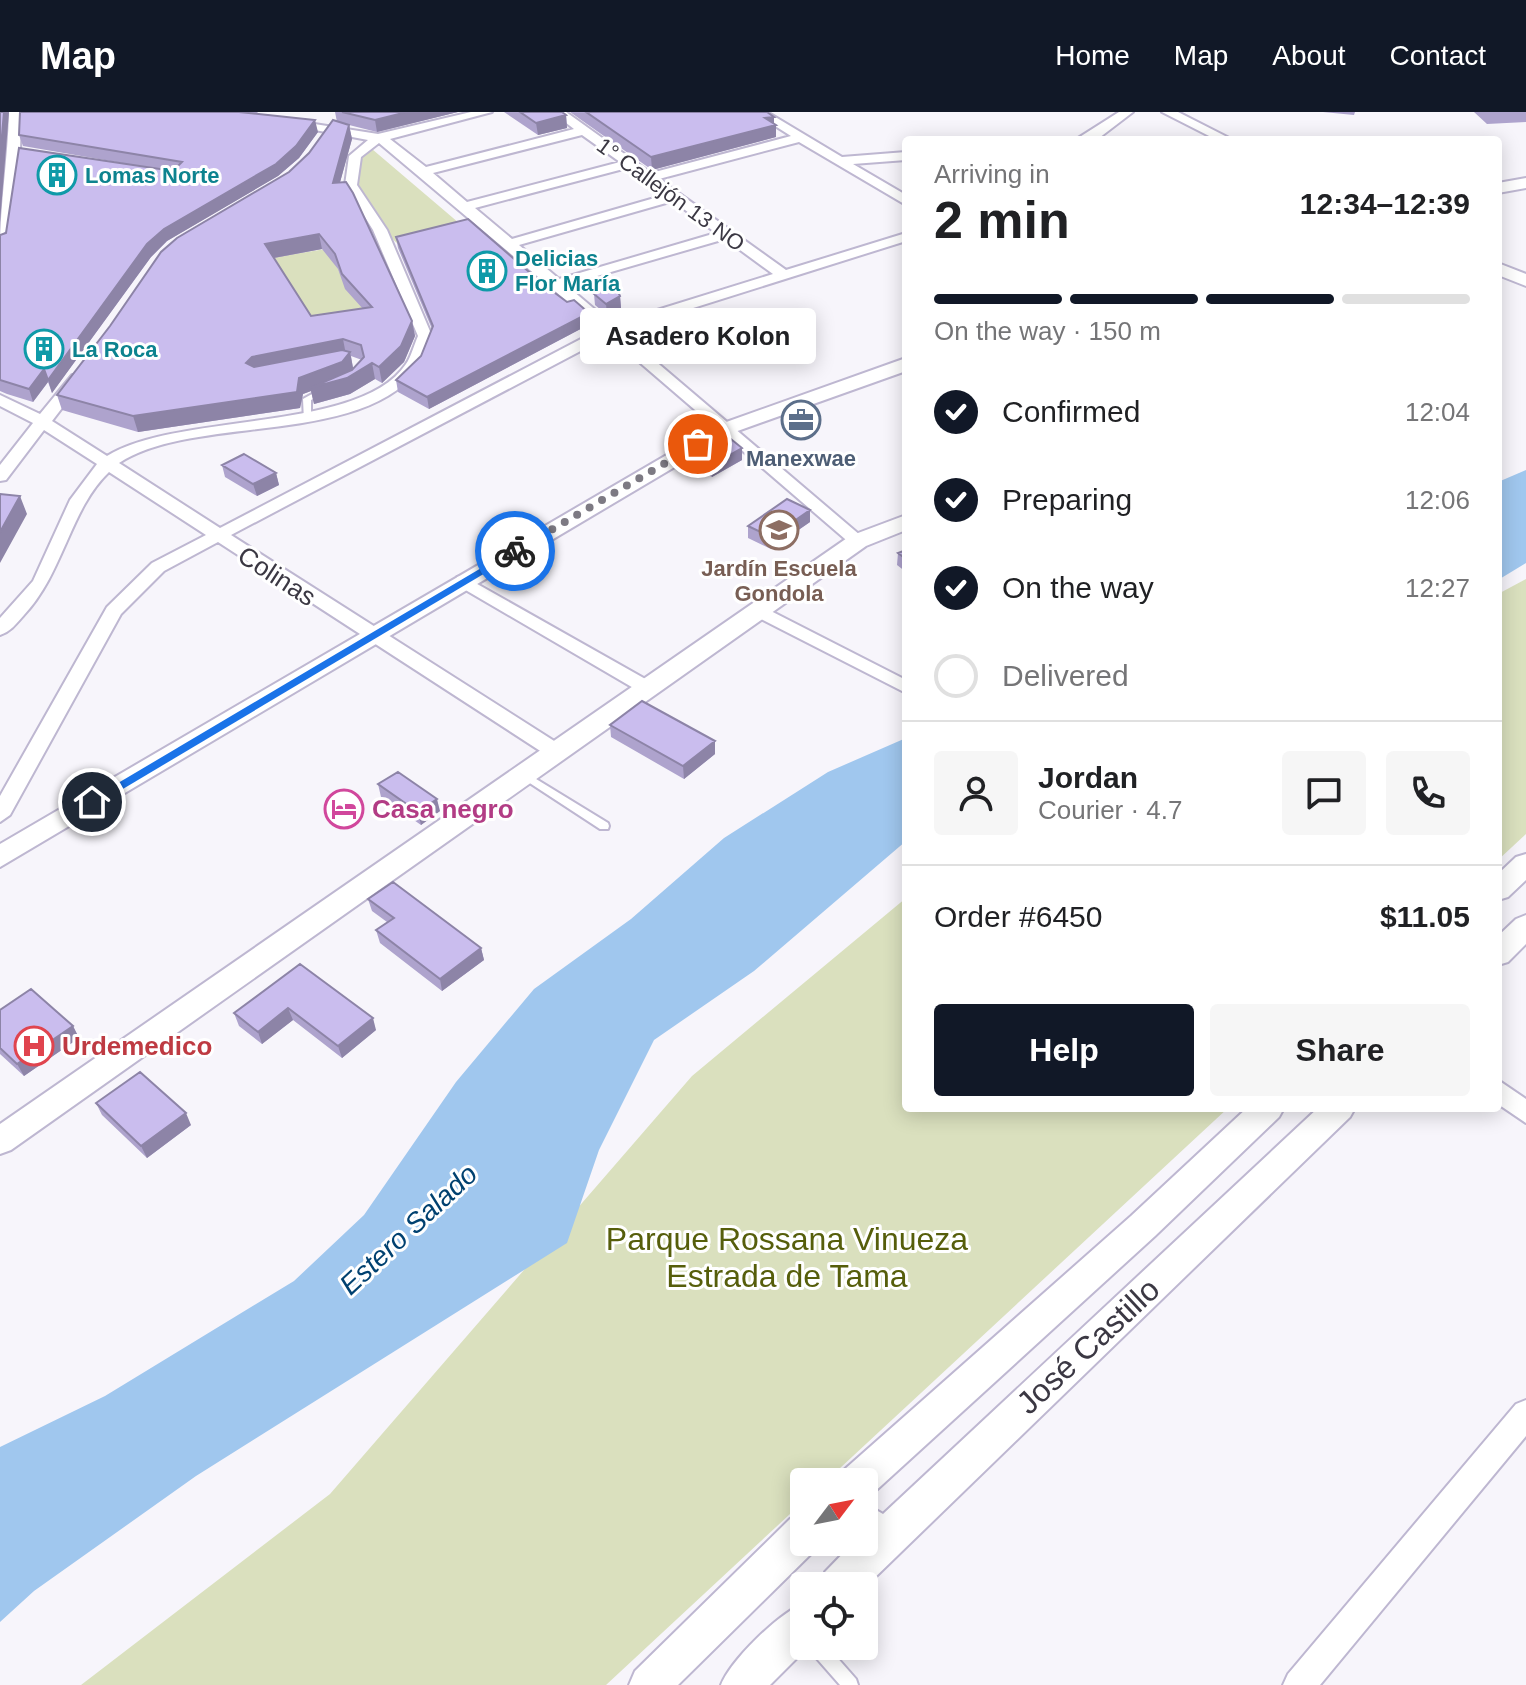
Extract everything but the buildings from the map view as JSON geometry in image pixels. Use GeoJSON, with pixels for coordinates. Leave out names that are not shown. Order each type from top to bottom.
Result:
{"type":"FeatureCollection","features":[{"type":"Feature","properties":{"kind":"street"},"geometry":{"type":"LineString","coordinates":[[0,245],[15,112]]}},
{"type":"Feature","properties":{"kind":"street"},"geometry":{"type":"LineString","coordinates":[[272,121],[301,125],[325,135],[378,138],[486,112]]}},
{"type":"Feature","properties":{"kind":"street","name":"1° Callejón 13 NO"},"geometry":{"type":"LineString","coordinates":[[558,112],[784,275]]}},
{"type":"Feature","properties":{"kind":"street"},"geometry":{"type":"LineString","coordinates":[[759,112],[902,199]]}},
{"type":"Feature","properties":{"kind":"street"},"geometry":{"type":"LineString","coordinates":[[1092,136],[1127,112]]}},
{"type":"Feature","properties":{"kind":"street"},"geometry":{"type":"LineString","coordinates":[[1168,112],[1218,136]]}},
{"type":"Feature","properties":{"kind":"street"},"geometry":{"type":"LineString","coordinates":[[790,114],[801,136]]}},
{"type":"Feature","properties":{"kind":"street"},"geometry":{"type":"LineString","coordinates":[[301,125],[339,116]]}},
{"type":"Feature","properties":{"kind":"street"},"geometry":{"type":"LineString","coordinates":[[425,171],[583,131]]}},
{"type":"Feature","properties":{"kind":"street"},"geometry":{"type":"LineString","coordinates":[[648,178],[801,136]]}},
{"type":"Feature","properties":{"kind":"street"},"geometry":{"type":"LineString","coordinates":[[378,138],[393,145],[425,171],[858,541]]}},
{"type":"Feature","properties":{"kind":"street"},"geometry":{"type":"LineString","coordinates":[[0,629],[45,574],[88,482],[106,464],[131,450],[172,437],[307,419],[352,406],[383,390],[411,369],[424,347],[425,336],[380,230],[351,185],[355,156],[378,138]]}},
{"type":"Feature","properties":{"kind":"street"},"geometry":{"type":"LineString","coordinates":[[9,161],[29,154]]}},
{"type":"Feature","properties":{"kind":"street"},"geometry":{"type":"LineString","coordinates":[[841,161],[902,156]]}},
{"type":"Feature","properties":{"kind":"street"},"geometry":{"type":"LineString","coordinates":[[466,206],[628,164]]}},
{"type":"Feature","properties":{"kind":"street"},"geometry":{"type":"LineString","coordinates":[[1502,187],[1526,183]]}},
{"type":"Feature","properties":{"kind":"street"},"geometry":{"type":"LineString","coordinates":[[509,244],[674,197]]}},
{"type":"Feature","properties":{"kind":"street"},"geometry":{"type":"LineString","coordinates":[[556,284],[726,234]]}},
{"type":"Feature","properties":{"kind":"street"},"geometry":{"type":"LineString","coordinates":[[0,815],[113,611],[158,567],[609,330],[902,238]]}},
{"type":"Feature","properties":{"kind":"street"},"geometry":{"type":"LineString","coordinates":[[1502,270],[1525,280]]}},
{"type":"Feature","properties":{"kind":"street"},"geometry":{"type":"LineString","coordinates":[[1502,288],[1525,280]]}},
{"type":"Feature","properties":{"kind":"street"},"geometry":{"type":"LineString","coordinates":[[0,476],[89,361]]}},
{"type":"Feature","properties":{"kind":"street"},"geometry":{"type":"LineString","coordinates":[[0,857],[725,429],[902,365]]}},
{"type":"Feature","properties":{"kind":"street","name":"Colinas"},"geometry":{"type":"LineString","coordinates":[[0,400],[43,422],[214,536],[555,751]]}},
{"type":"Feature","properties":{"kind":"street"},"geometry":{"type":"LineString","coordinates":[[0,1141],[858,541],[902,524]]}},
{"type":"Feature","properties":{"kind":"street"},"geometry":{"type":"LineString","coordinates":[[463,581],[649,689]]}},
{"type":"Feature","properties":{"kind":"street"},"geometry":{"type":"LineString","coordinates":[[759,611],[902,685]]}},
{"type":"Feature","properties":{"kind":"street"},"geometry":{"type":"LineString","coordinates":[[1502,886],[1526,864]]}},
{"type":"Feature","properties":{"kind":"street"},"geometry":{"type":"LineString","coordinates":[[1502,950],[1526,926]]}},
{"type":"Feature","properties":{"kind":"street"},"geometry":{"type":"LineString","coordinates":[[1502,1093],[1526,1113]]}},
{"type":"Feature","properties":{"kind":"street","name":"José Castillo"},"geometry":{"type":"LineString","coordinates":[[874,1468],[1131,1237],[1264,1112]]}},
{"type":"Feature","properties":{"kind":"street","name":"José Castillo"},"geometry":{"type":"LineString","coordinates":[[878,1527],[1335,1112]]}},
{"type":"Feature","properties":{"kind":"street"},"geometry":{"type":"LineString","coordinates":[[1299,1685],[1526,1414]]}},
{"type":"Feature","properties":{"kind":"street"},"geometry":{"type":"LineString","coordinates":[[649,1685],[790,1547]]}},
{"type":"Feature","properties":{"kind":"street"},"geometry":{"type":"LineString","coordinates":[[741,1685],[790,1644]]}},
{"type":"Feature","properties":{"kind":"lane"},"geometry":{"type":"LineString","coordinates":[[307,419],[307,399],[340,386]]}},
{"type":"Feature","properties":{"kind":"lane"},"geometry":{"type":"LineString","coordinates":[[522,774],[604,826]]}},
{"type":"Feature","properties":{"kind":"lane"},"geometry":{"type":"LineString","coordinates":[[830,1660],[850,1685]]}},
{"type":"Feature","properties":{"kind":"green space"},"geometry":{"type":"Polygon","coordinates":[[[372,149],[466,229],[400,246],[384,231],[355,184],[360,155],[372,149]]]}},
{"type":"Feature","properties":{"kind":"green space"},"geometry":{"type":"Polygon","coordinates":[[[332,248],[390,287],[371,319],[314,332],[269,258],[332,248]]]}},
{"type":"Feature","properties":{"kind":"green space"},"geometry":{"type":"Polygon","coordinates":[[[1526,579],[1526,834],[1502,856],[1502,592],[1526,579]]]}},
{"type":"Feature","properties":{"kind":"green space","name":"Parque Rossana Vinueza Estrada de Tama"},"geometry":{"type":"Polygon","coordinates":[[[902,901],[902,1112],[1224,1112],[840,1468],[790,1468],[790,1514],[606,1685],[81,1685],[330,1494],[692,1076],[902,901]]]}},
{"type":"Feature","properties":{"kind":"water"},"geometry":{"type":"Polygon","coordinates":[[[1526,470],[1526,563],[1502,578],[1502,480],[1526,470]]]}},
{"type":"Feature","properties":{"kind":"water","name":"Estero Salado"},"geometry":{"type":"Polygon","coordinates":[[[902,740],[902,844],[754,971],[654,1040],[599,1150],[567,1243],[196,1476],[34,1591],[0,1622],[0,1447],[105,1396],[294,1281],[364,1215],[456,1082],[534,989],[631,919],[724,838],[828,772],[902,740]]]}},
{"type":"Feature","properties":{"kind":"way so far"},"geometry":{"type":"LineString","coordinates":[[515,551],[698,444]]}},
{"type":"Feature","properties":{"kind":"place","name":"Lomas Norte"},"geometry":{"type":"Point","coordinates":[57,175]}},
{"type":"Feature","properties":{"kind":"place","name":"Delicias Flor María"},"geometry":{"type":"Point","coordinates":[487,271]}},
{"type":"Feature","properties":{"kind":"place","name":"La Roca"},"geometry":{"type":"Point","coordinates":[44,349]}},
{"type":"Feature","properties":{"kind":"place","name":"Manexwae"},"geometry":{"type":"Point","coordinates":[801,420]}},
{"type":"Feature","properties":{"kind":"place","name":"Asadero Kolon"},"geometry":{"type":"Point","coordinates":[698,444]}},
{"type":"Feature","properties":{"kind":"place","name":"Jardín Escuela Gondola"},"geometry":{"type":"Point","coordinates":[779,530]}},
{"type":"Feature","properties":{"kind":"place","name":"Casa negro"},"geometry":{"type":"Point","coordinates":[344,809]}},
{"type":"Feature","properties":{"kind":"place","name":"Urdemedico"},"geometry":{"type":"Point","coordinates":[34,1046]}},
{"type":"Feature","properties":{"kind":"route"},"geometry":{"type":"LineString","coordinates":[[92,802],[515,551]]}}]}
